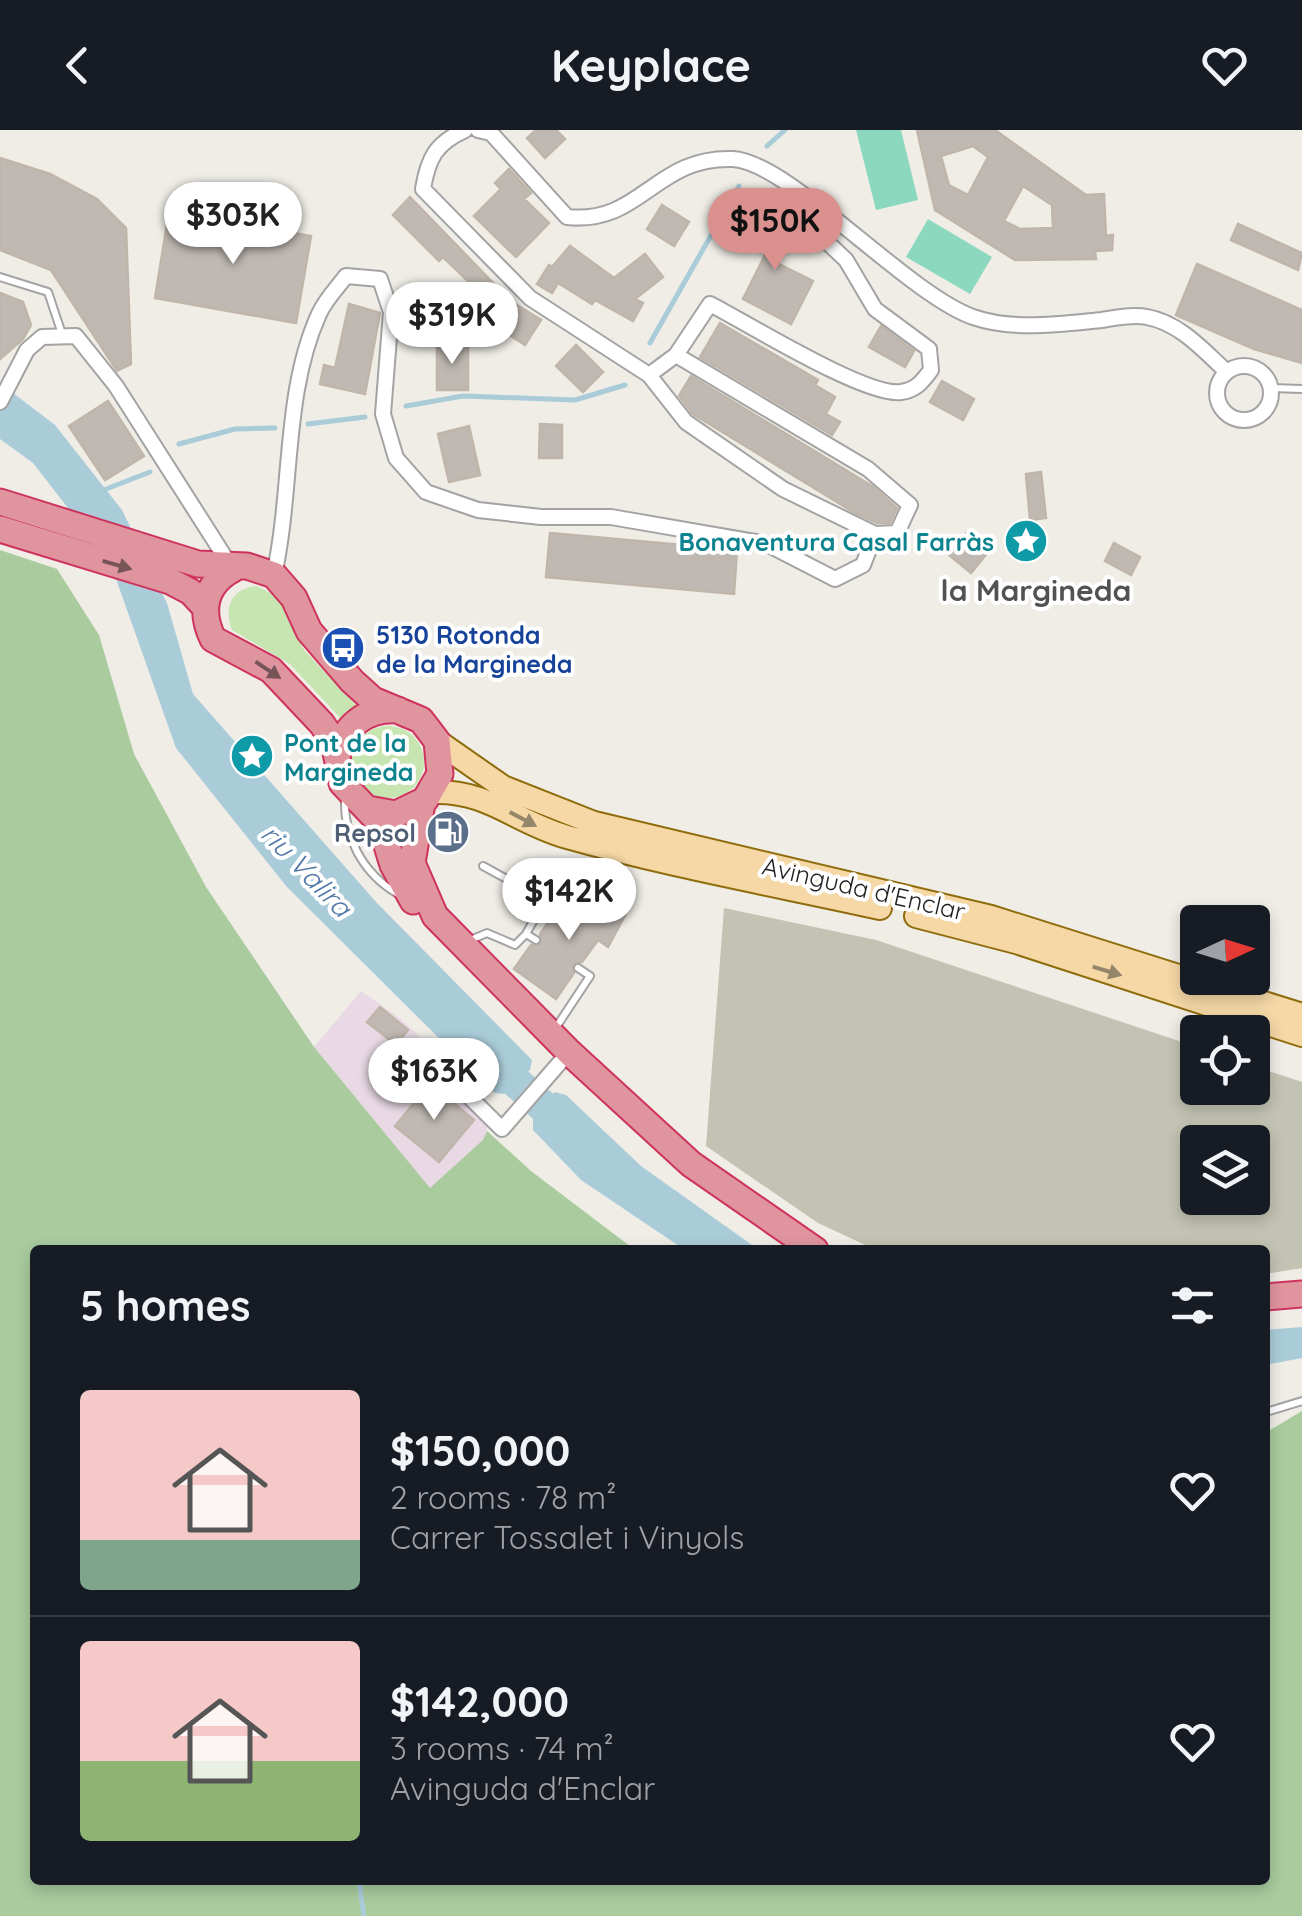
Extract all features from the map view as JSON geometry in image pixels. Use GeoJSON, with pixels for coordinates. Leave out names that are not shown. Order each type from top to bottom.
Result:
{"type":"FeatureCollection","features":[{"type":"Feature","properties":{"kind":"highway"},"geometry":{"type":"LineString","coordinates":[[0,502],[143,548],[232,569],[247,566],[274,574],[286,585],[323,650],[373,700],[421,720],[437,740],[441,767],[427,798],[412,863],[436,916],[550,1034],[691,1164],[808,1245]]}},
{"type":"Feature","properties":{"kind":"highway"},"geometry":{"type":"LineString","coordinates":[[0,530],[170,581],[191,592],[205,607],[213,638],[271,670],[322,724],[338,756],[345,790],[380,823],[393,866],[411,898],[419,909],[436,916]]}},
{"type":"Feature","properties":{"kind":"highway"},"geometry":{"type":"LineString","coordinates":[[205,607],[212,584],[232,569]]}},
{"type":"Feature","properties":{"kind":"highway"},"geometry":{"type":"LineString","coordinates":[[338,756],[343,738],[355,722],[372,713],[398,710]]}},
{"type":"Feature","properties":{"kind":"highway"},"geometry":{"type":"LineString","coordinates":[[368,810],[396,814],[427,798]]}},
{"type":"Feature","properties":{"kind":"highway"},"geometry":{"type":"LineString","coordinates":[[1270,1296],[1302,1294]]}},
{"type":"Feature","properties":{"kind":"main road","name":"Avinguda d'Enclar"},"geometry":{"type":"LineString","coordinates":[[437,740],[503,787],[594,823],[991,917],[1302,1015]]}},
{"type":"Feature","properties":{"kind":"main road","name":"Avinguda d'Enclar"},"geometry":{"type":"LineString","coordinates":[[427,798],[473,794],[543,830],[639,856],[934,920],[1016,942],[1302,1035]]}},
{"type":"Feature","properties":{"kind":"street"},"geometry":{"type":"LineString","coordinates":[[465,130],[442,140],[428,161],[423,189],[530,298],[650,374],[686,422],[783,489],[874,534],[897,534],[910,504],[868,469],[676,356]]}},
{"type":"Feature","properties":{"kind":"street"},"geometry":{"type":"LineString","coordinates":[[478,130],[491,133],[567,218],[594,220],[620,212],[656,181],[696,162],[735,159],[795,190],[892,266],[972,316],[1033,325],[1147,316],[1182,332],[1228,372],[1254,368],[1271,388],[1263,412],[1248,420],[1231,416],[1218,395],[1228,372]]}},
{"type":"Feature","properties":{"kind":"street"},"geometry":{"type":"LineString","coordinates":[[650,374],[676,356],[710,304],[868,387],[903,392],[918,387],[930,370],[930,349],[876,309],[846,260],[827,242],[762,201]]}},
{"type":"Feature","properties":{"kind":"street"},"geometry":{"type":"LineString","coordinates":[[274,574],[284,530],[306,352],[320,311],[346,276],[380,280],[391,312],[384,414],[396,458],[426,492],[478,510],[541,518],[611,517],[768,544],[835,579],[863,565],[874,534]]}},
{"type":"Feature","properties":{"kind":"street"},"geometry":{"type":"LineString","coordinates":[[0,402],[18,367],[42,336],[76,336],[88,346],[232,569]]}},
{"type":"Feature","properties":{"kind":"street"},"geometry":{"type":"LineString","coordinates":[[423,1052],[502,1129],[569,1052]]}},
{"type":"Feature","properties":{"kind":"lane"},"geometry":{"type":"LineString","coordinates":[[0,277],[48,292],[62,336]]}},
{"type":"Feature","properties":{"kind":"lane"},"geometry":{"type":"LineString","coordinates":[[1271,388],[1302,389]]}},
{"type":"Feature","properties":{"kind":"lane"},"geometry":{"type":"LineString","coordinates":[[345,790],[350,843],[384,885],[411,898]]}},
{"type":"Feature","properties":{"kind":"lane"},"geometry":{"type":"LineString","coordinates":[[462,946],[487,933],[515,945],[526,934],[545,900],[483,866]]}},
{"type":"Feature","properties":{"kind":"lane"},"geometry":{"type":"LineString","coordinates":[[526,934],[536,940]]}},
{"type":"Feature","properties":{"kind":"lane"},"geometry":{"type":"LineString","coordinates":[[550,1034],[590,976],[578,968]]}},
{"type":"Feature","properties":{"kind":"lane"},"geometry":{"type":"LineString","coordinates":[[1270,1411],[1302,1401]]}},
{"type":"Feature","properties":{"kind":"shaded area"},"geometry":{"type":"Polygon","coordinates":[[[724,908],[876,940],[1180,1041],[1180,1105],[1270,1105],[1270,1072],[1302,1082],[1302,1268],[1270,1273],[1270,1245],[865,1245],[818,1223],[706,1146],[724,908]]]}},
{"type":"Feature","properties":{"kind":"shaded area"},"geometry":{"type":"Polygon","coordinates":[[[361,991],[402,1020],[492,1107],[484,1140],[430,1189],[314,1047],[361,991]]]}},
{"type":"Feature","properties":{"kind":"green space"},"geometry":{"type":"Polygon","coordinates":[[[856,130],[901,130],[918,200],[876,210],[856,130]]]}},
{"type":"Feature","properties":{"kind":"green space"},"geometry":{"type":"Polygon","coordinates":[[[928,219],[992,257],[970,294],[906,257],[928,219]]]}},
{"type":"Feature","properties":{"kind":"green space"},"geometry":{"type":"Polygon","coordinates":[[[0,550],[57,569],[99,635],[134,754],[206,887],[314,1047],[430,1188],[483,1140],[487,1131],[531,1171],[628,1245],[30,1245],[30,1885],[1270,1885],[1270,1430],[1302,1411],[1302,1916],[0,1916],[0,550]]]}},
{"type":"Feature","properties":{"kind":"green space"},"geometry":{"type":"Polygon","coordinates":[[[257,586],[279,598],[304,650],[358,707],[344,722],[290,664],[232,630],[232,600],[241,591],[257,586]]]}},
{"type":"Feature","properties":{"kind":"green space"},"geometry":{"type":"Polygon","coordinates":[[[388,726],[414,736],[424,762],[414,788],[388,798],[362,788],[352,762],[362,736],[388,726]]]}},
{"type":"Feature","properties":{"kind":"water"},"geometry":{"type":"Polygon","coordinates":[[[0,383],[55,425],[122,510],[167,603],[193,694],[376,902],[532,1060],[530,1070],[504,1094],[495,1093],[477,1076],[287,887],[176,748],[110,562],[33,463],[0,439],[0,383]]]}},
{"type":"Feature","properties":{"kind":"water"},"geometry":{"type":"Polygon","coordinates":[[[555,1092],[566,1095],[641,1166],[752,1245],[678,1245],[581,1180],[533,1130],[533,1115],[555,1092]]]}},
{"type":"Feature","properties":{"kind":"water"},"geometry":{"type":"Polygon","coordinates":[[[1302,1327],[1302,1358],[1270,1364],[1270,1330],[1302,1327]]]}},
{"type":"Feature","properties":{"kind":"building"},"geometry":{"type":"Polygon","coordinates":[[[536,130],[556,130],[565,139],[545,158],[527,138],[536,130]]]}},
{"type":"Feature","properties":{"kind":"building"},"geometry":{"type":"Polygon","coordinates":[[[917,130],[995,130],[1086,195],[1104,194],[1106,236],[1113,235],[1112,250],[1095,251],[1096,259],[1015,260],[935,210],[917,130]],[[973,146],[941,156],[949,185],[968,195],[988,157],[973,146]],[[1023,186],[1004,221],[1020,229],[1053,228],[1052,205],[1023,186]]]}},
{"type":"Feature","properties":{"kind":"building"},"geometry":{"type":"Polygon","coordinates":[[[0,158],[50,174],[97,199],[126,228],[131,364],[117,371],[51,270],[0,250],[0,158]]]}},
{"type":"Feature","properties":{"kind":"building"},"geometry":{"type":"Polygon","coordinates":[[[509,169],[531,193],[524,199],[549,223],[516,257],[474,216],[501,189],[495,183],[509,169]]]}},
{"type":"Feature","properties":{"kind":"building"},"geometry":{"type":"Polygon","coordinates":[[[410,197],[496,286],[493,290],[541,320],[525,345],[489,322],[494,315],[463,286],[468,281],[443,257],[439,261],[393,215],[410,197]]]}},
{"type":"Feature","properties":{"kind":"building"},"geometry":{"type":"Polygon","coordinates":[[[662,205],[689,222],[674,246],[647,229],[662,205]]]}},
{"type":"Feature","properties":{"kind":"building"},"geometry":{"type":"Polygon","coordinates":[[[752,205],[792,233],[775,262],[813,281],[791,324],[743,299],[773,239],[743,221],[752,205]]]}},
{"type":"Feature","properties":{"kind":"building"},"geometry":{"type":"Polygon","coordinates":[[[169,212],[311,236],[296,323],[155,298],[169,212]]]}},
{"type":"Feature","properties":{"kind":"building"},"geometry":{"type":"Polygon","coordinates":[[[1238,224],[1302,253],[1298,270],[1231,240],[1238,224]]]}},
{"type":"Feature","properties":{"kind":"building"},"geometry":{"type":"Polygon","coordinates":[[[570,246],[614,278],[645,254],[663,277],[635,299],[643,303],[633,321],[595,300],[592,304],[558,283],[552,293],[537,284],[549,265],[552,267],[570,246]]]}},
{"type":"Feature","properties":{"kind":"building"},"geometry":{"type":"Polygon","coordinates":[[[1197,264],[1302,310],[1302,363],[1254,349],[1176,315],[1197,264]]]}},
{"type":"Feature","properties":{"kind":"building"},"geometry":{"type":"Polygon","coordinates":[[[0,293],[23,302],[31,325],[23,339],[0,359],[0,293]]]}},
{"type":"Feature","properties":{"kind":"building"},"geometry":{"type":"Polygon","coordinates":[[[349,304],[380,313],[365,394],[320,384],[324,365],[335,368],[349,304]]]}},
{"type":"Feature","properties":{"kind":"building"},"geometry":{"type":"Polygon","coordinates":[[[720,323],[818,380],[815,385],[835,397],[826,414],[840,422],[832,435],[700,357],[720,323]]]}},
{"type":"Feature","properties":{"kind":"building"},"geometry":{"type":"Polygon","coordinates":[[[881,326],[914,351],[905,367],[869,347],[881,326]]]}},
{"type":"Feature","properties":{"kind":"building"},"geometry":{"type":"Polygon","coordinates":[[[437,343],[468,343],[468,390],[437,390],[437,343]]]}},
{"type":"Feature","properties":{"kind":"building"},"geometry":{"type":"Polygon","coordinates":[[[576,345],[603,372],[583,392],[556,366],[576,345]]]}},
{"type":"Feature","properties":{"kind":"building"},"geometry":{"type":"Polygon","coordinates":[[[691,376],[872,486],[897,508],[890,523],[877,523],[855,513],[693,414],[679,396],[691,376]]]}},
{"type":"Feature","properties":{"kind":"building"},"geometry":{"type":"Polygon","coordinates":[[[942,381],[974,399],[963,420],[930,402],[942,381]]]}},
{"type":"Feature","properties":{"kind":"building"},"geometry":{"type":"Polygon","coordinates":[[[108,401],[144,456],[105,480],[69,426],[108,401]]]}},
{"type":"Feature","properties":{"kind":"building"},"geometry":{"type":"Polygon","coordinates":[[[540,424],[562,425],[562,458],[539,458],[540,424]]]}},
{"type":"Feature","properties":{"kind":"building"},"geometry":{"type":"Polygon","coordinates":[[[469,426],[480,475],[449,482],[438,434],[469,426]]]}},
{"type":"Feature","properties":{"kind":"building"},"geometry":{"type":"Polygon","coordinates":[[[1041,472],[1046,518],[1030,520],[1026,474],[1041,472]]]}},
{"type":"Feature","properties":{"kind":"building"},"geometry":{"type":"Polygon","coordinates":[[[967,532],[989,551],[971,573],[948,554],[967,532]]]}},
{"type":"Feature","properties":{"kind":"building"},"geometry":{"type":"Polygon","coordinates":[[[550,533],[737,550],[734,594],[546,577],[550,533]]]}},
{"type":"Feature","properties":{"kind":"building"},"geometry":{"type":"Polygon","coordinates":[[[1114,543],[1140,557],[1131,575],[1105,561],[1114,543]]]}},
{"type":"Feature","properties":{"kind":"building"},"geometry":{"type":"Polygon","coordinates":[[[566,897],[628,910],[608,947],[598,940],[582,962],[573,963],[574,973],[556,999],[514,969],[531,945],[541,944],[540,934],[566,897]]]}},
{"type":"Feature","properties":{"kind":"building"},"geometry":{"type":"Polygon","coordinates":[[[380,1007],[408,1030],[396,1045],[367,1022],[380,1007]]]}},
{"type":"Feature","properties":{"kind":"building"},"geometry":{"type":"Polygon","coordinates":[[[430,1084],[474,1120],[439,1162],[395,1126],[430,1084]]]}},
{"type":"Feature","properties":{"kind":"waterway"},"geometry":{"type":"LineString","coordinates":[[767,146],[785,130]]}},
{"type":"Feature","properties":{"kind":"waterway"},"geometry":{"type":"LineString","coordinates":[[650,343],[739,186]]}},
{"type":"Feature","properties":{"kind":"waterway"},"geometry":{"type":"LineString","coordinates":[[406,406],[463,396],[575,400],[625,385]]}},
{"type":"Feature","properties":{"kind":"waterway"},"geometry":{"type":"LineString","coordinates":[[308,424],[365,417]]}},
{"type":"Feature","properties":{"kind":"waterway"},"geometry":{"type":"LineString","coordinates":[[179,444],[235,429],[275,428]]}},
{"type":"Feature","properties":{"kind":"waterway"},"geometry":{"type":"LineString","coordinates":[[101,491],[150,472]]}},
{"type":"Feature","properties":{"kind":"waterway","name":"riu Valira"},"geometry":{"type":"LineString","coordinates":[[486,1055],[576,1136]]}},
{"type":"Feature","properties":{"kind":"waterway"},"geometry":{"type":"LineString","coordinates":[[360,1885],[364,1916]]}},
{"type":"Feature","properties":{"kind":"place","name":"Bonaventura Casal Farràs"},"geometry":{"type":"Point","coordinates":[1026,541]}},
{"type":"Feature","properties":{"kind":"place","name":"5130 Rotonda de la Margineda"},"geometry":{"type":"Point","coordinates":[343,648]}},
{"type":"Feature","properties":{"kind":"place","name":"Pont de la Margineda"},"geometry":{"type":"Point","coordinates":[252,756]}},
{"type":"Feature","properties":{"kind":"place","name":"Repsol"},"geometry":{"type":"Point","coordinates":[448,832]}},
{"type":"Feature","properties":{"kind":"district","name":"la Margineda"},"geometry":{"type":"Point","coordinates":[1036,590]}}]}
